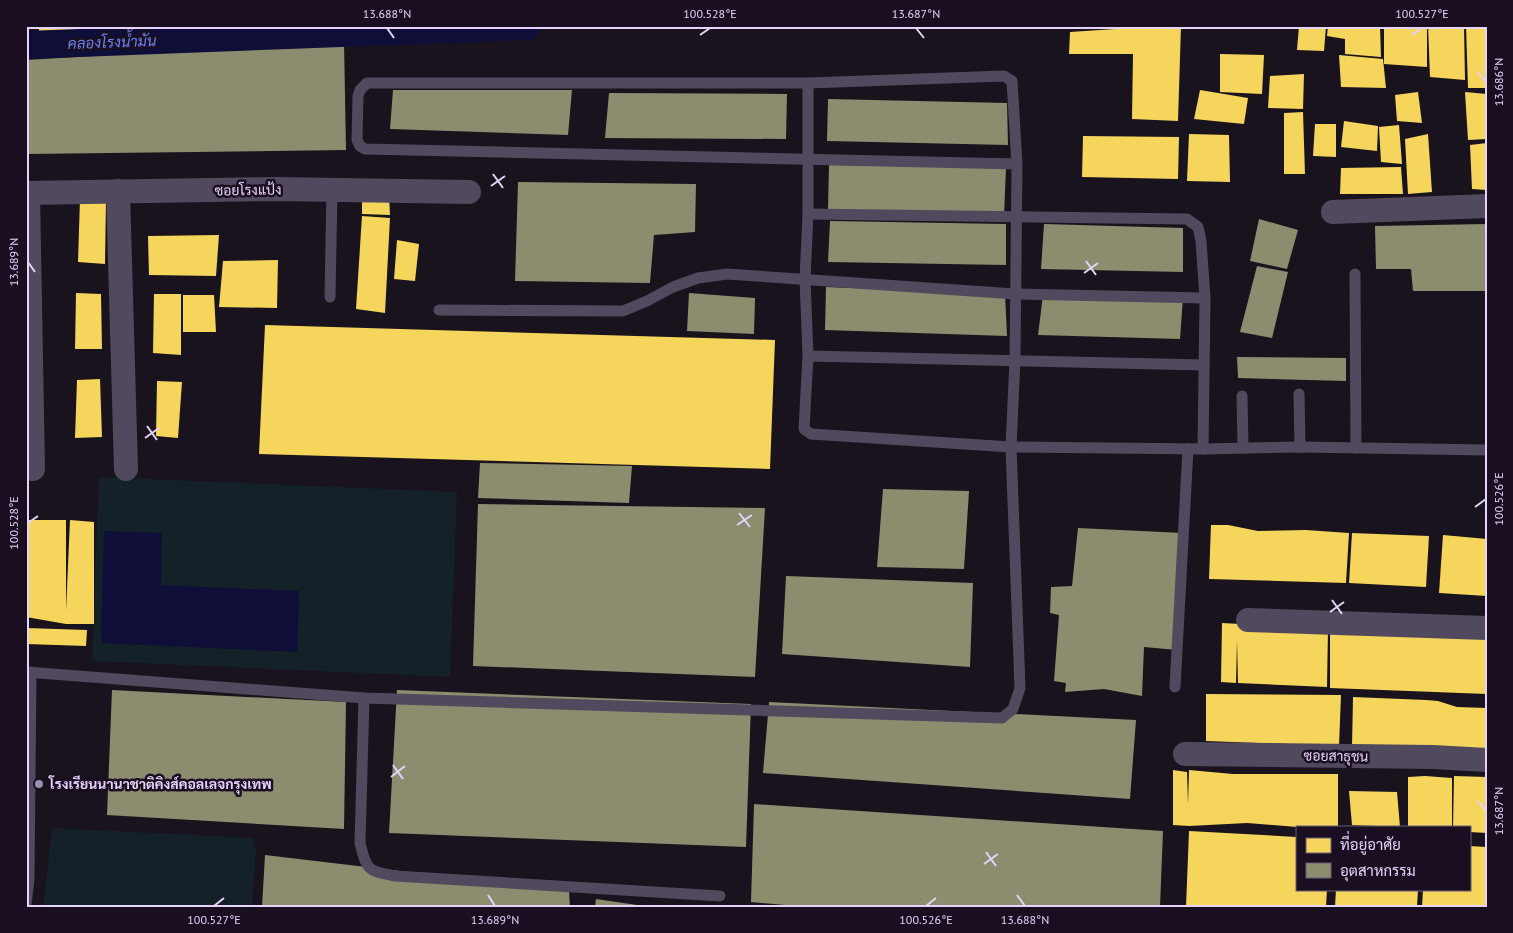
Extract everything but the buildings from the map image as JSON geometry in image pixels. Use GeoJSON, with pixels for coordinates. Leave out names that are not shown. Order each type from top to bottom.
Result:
{"type":"FeatureCollection","features":[{"type":"Feature","properties":{"kind":"street","name":"ซอยโรงแป้ง"},"geometry":{"type":"LineString","coordinates":[[27,193],[332,190],[469,192]]}},
{"type":"Feature","properties":{"kind":"street"},"geometry":{"type":"LineString","coordinates":[[118,192],[126,470]]}},
{"type":"Feature","properties":{"kind":"street"},"geometry":{"type":"LineString","coordinates":[[27,193],[33,470]]}},
{"type":"Feature","properties":{"kind":"street"},"geometry":{"type":"LineString","coordinates":[[1333,212],[1487,206]]}},
{"type":"Feature","properties":{"kind":"street"},"geometry":{"type":"LineString","coordinates":[[1248,620],[1487,628]]}},
{"type":"Feature","properties":{"kind":"street","name":"ซอยสาธุชน"},"geometry":{"type":"LineString","coordinates":[[1185,754],[1433,757],[1487,760]]}},
{"type":"Feature","properties":{"kind":"lane"},"geometry":{"type":"LineString","coordinates":[[26,904],[29,879],[29,672],[364,698],[1002,718],[1013,709],[1020,688],[1011,447],[1015,360],[1017,164],[1012,81],[1008,78],[994,77],[808,83],[367,83],[360,90],[358,96],[357,140],[360,146],[365,149],[1017,164]]}},
{"type":"Feature","properties":{"kind":"lane"},"geometry":{"type":"LineString","coordinates":[[808,83],[808,214],[805,279],[808,356],[804,429],[806,432],[811,434],[1011,447],[1188,449],[1300,447],[1487,450]]}},
{"type":"Feature","properties":{"kind":"lane"},"geometry":{"type":"LineString","coordinates":[[330,297],[332,190]]}},
{"type":"Feature","properties":{"kind":"lane"},"geometry":{"type":"LineString","coordinates":[[808,214],[1187,219],[1198,227],[1201,241],[1205,298],[1203,449]]}},
{"type":"Feature","properties":{"kind":"lane"},"geometry":{"type":"LineString","coordinates":[[439,310],[623,311],[673,287],[698,278],[727,274],[1015,294],[1205,298]]}},
{"type":"Feature","properties":{"kind":"lane"},"geometry":{"type":"LineString","coordinates":[[1355,274],[1356,448]]}},
{"type":"Feature","properties":{"kind":"lane"},"geometry":{"type":"LineString","coordinates":[[808,356],[1204,365]]}},
{"type":"Feature","properties":{"kind":"lane"},"geometry":{"type":"LineString","coordinates":[[1299,394],[1300,447]]}},
{"type":"Feature","properties":{"kind":"lane"},"geometry":{"type":"LineString","coordinates":[[1242,396],[1243,448]]}},
{"type":"Feature","properties":{"kind":"lane"},"geometry":{"type":"LineString","coordinates":[[1175,687],[1188,449]]}},
{"type":"Feature","properties":{"kind":"lane"},"geometry":{"type":"LineString","coordinates":[[364,698],[360,843],[365,864],[376,873],[395,876],[720,896]]}},
{"type":"Feature","properties":{"kind":"shaded area"},"geometry":{"type":"Polygon","coordinates":[[[99,477],[457,492],[450,677],[92,661],[99,477]]]}},
{"type":"Feature","properties":{"kind":"shaded area"},"geometry":{"type":"Polygon","coordinates":[[[104,531],[162,533],[161,585],[299,591],[297,652],[101,643],[104,531]]]}},
{"type":"Feature","properties":{"kind":"shaded area"},"geometry":{"type":"Polygon","coordinates":[[[52,828],[253,838],[256,850],[252,907],[43,907],[52,828]]]}},
{"type":"Feature","properties":{"kind":"waterway","name":"คลองโรงน้ำมัน"},"geometry":{"type":"LineString","coordinates":[[26,45],[527,26]]}},
{"type":"Feature","properties":{"kind":"place","name":"โรงเรียนนานาชาติคิงส์คอลเลจกรุงเทพ"},"geometry":{"type":"Point","coordinates":[39,784]}}]}
